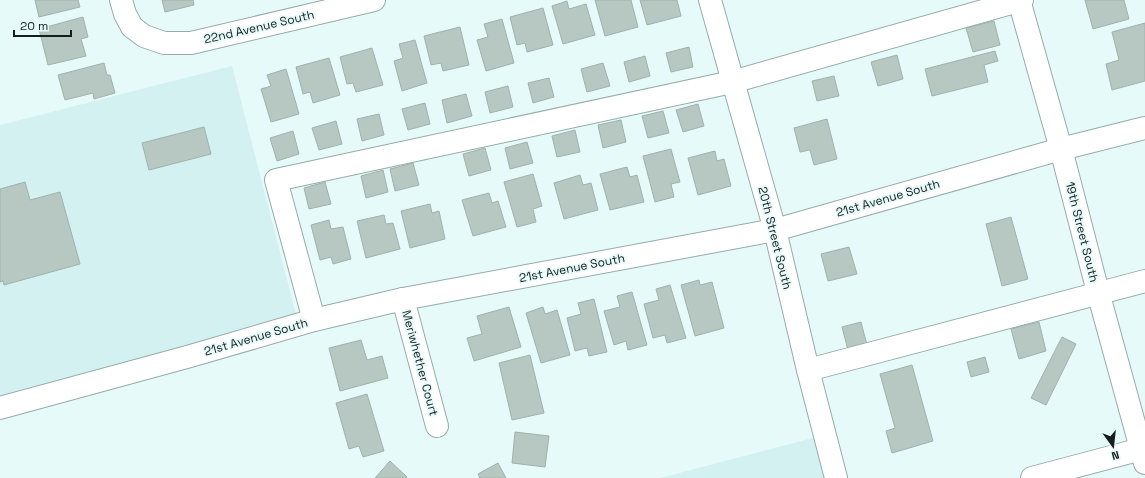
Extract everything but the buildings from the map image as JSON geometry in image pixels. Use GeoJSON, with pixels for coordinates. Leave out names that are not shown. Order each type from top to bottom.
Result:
{"type":"FeatureCollection","features":[{"type":"Feature","properties":{"kind":"street","name":"22nd Avenue South"},"geometry":{"type":"LineString","coordinates":[[121,0],[125,14],[132,27],[144,36],[164,43],[191,43],[374,0]]}},
{"type":"Feature","properties":{"kind":"street","name":"20th Street South"},"geometry":{"type":"LineString","coordinates":[[710,0],[774,230],[836,478]]}},
{"type":"Feature","properties":{"kind":"street"},"geometry":{"type":"LineString","coordinates":[[314,320],[276,180],[732,82],[1020,0]]}},
{"type":"Feature","properties":{"kind":"street","name":"19th Street South"},"geometry":{"type":"LineString","coordinates":[[1020,0],[1098,292],[1144,453]]}},
{"type":"Feature","properties":{"kind":"street","name":"21st Avenue South"},"geometry":{"type":"LineString","coordinates":[[0,408],[159,365],[314,320],[403,299],[774,230],[1061,149],[1145,128]]}},
{"type":"Feature","properties":{"kind":"street"},"geometry":{"type":"LineString","coordinates":[[808,370],[1145,280]]}},
{"type":"Feature","properties":{"kind":"street","name":"Meriwhether Court"},"geometry":{"type":"LineString","coordinates":[[403,299],[437,426]]}},
{"type":"Feature","properties":{"kind":"street"},"geometry":{"type":"LineString","coordinates":[[1032,478],[1144,453]]}},
{"type":"Feature","properties":{"kind":"shaded area"},"geometry":{"type":"Polygon","coordinates":[[[232,66],[299,326],[0,408],[0,125],[232,66]]]}},
{"type":"Feature","properties":{"kind":"shaded area"},"geometry":{"type":"Polygon","coordinates":[[[824,435],[836,478],[660,478],[824,435]]]}}]}
